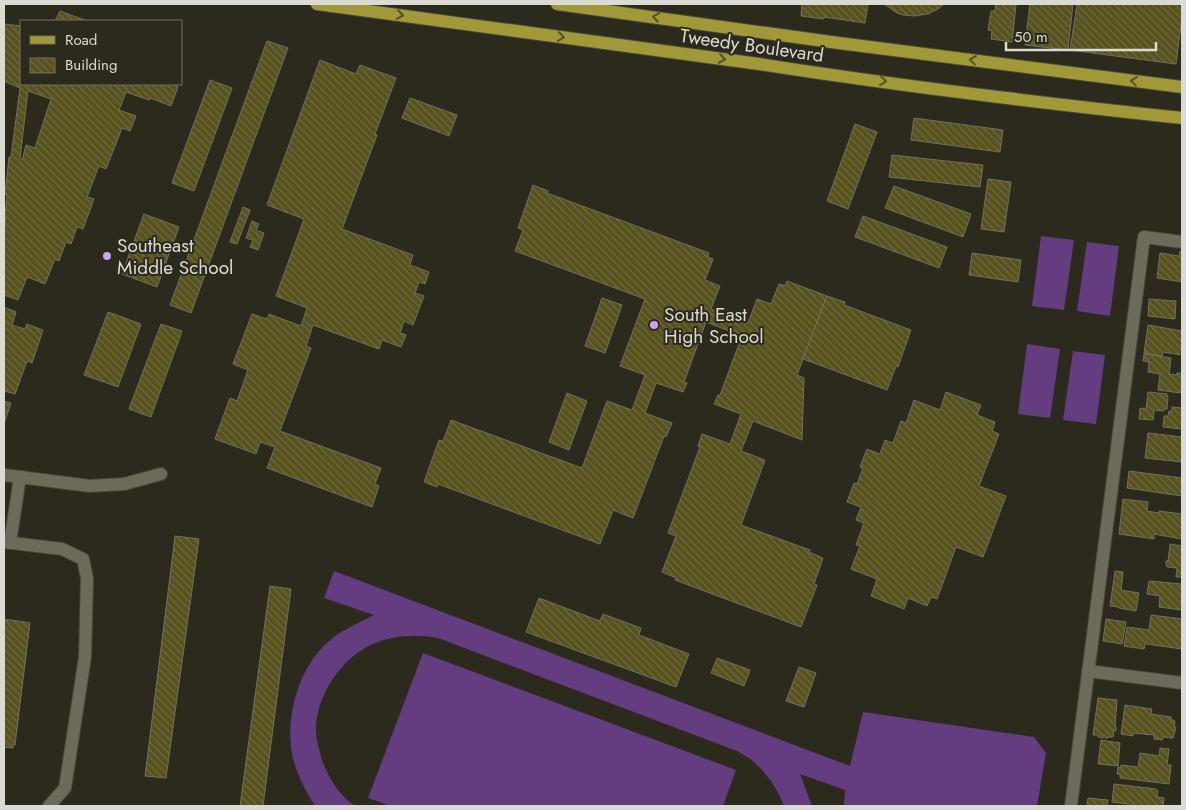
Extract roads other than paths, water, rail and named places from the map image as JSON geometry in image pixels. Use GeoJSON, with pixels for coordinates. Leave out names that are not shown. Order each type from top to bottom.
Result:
{"type":"FeatureCollection","features":[{"type":"Feature","properties":{"kind":"main road","name":"Tweedy Boulevard"},"geometry":{"type":"LineString","coordinates":[[317,4],[822,74],[1029,101],[1182,118]]}},
{"type":"Feature","properties":{"kind":"main road","name":"Tweedy Boulevard"},"geometry":{"type":"LineString","coordinates":[[557,4],[831,42],[1182,87]]}},
{"type":"Feature","properties":{"kind":"street"},"geometry":{"type":"LineString","coordinates":[[1070,806],[1144,237],[1182,242]]}},
{"type":"Feature","properties":{"kind":"street"},"geometry":{"type":"LineString","coordinates":[[4,475],[90,486],[124,484],[162,474]]}},
{"type":"Feature","properties":{"kind":"street"},"geometry":{"type":"LineString","coordinates":[[20,477],[7,543],[62,550],[83,559],[87,578],[85,656],[65,788],[49,806]]}},
{"type":"Feature","properties":{"kind":"street"},"geometry":{"type":"LineString","coordinates":[[1088,671],[1182,683]]}},
{"type":"Feature","properties":{"kind":"place","name":"Southeast Middle School"},"geometry":{"type":"Point","coordinates":[107,256]}},
{"type":"Feature","properties":{"kind":"place","name":"South East High School"},"geometry":{"type":"Point","coordinates":[654,325]}}]}
